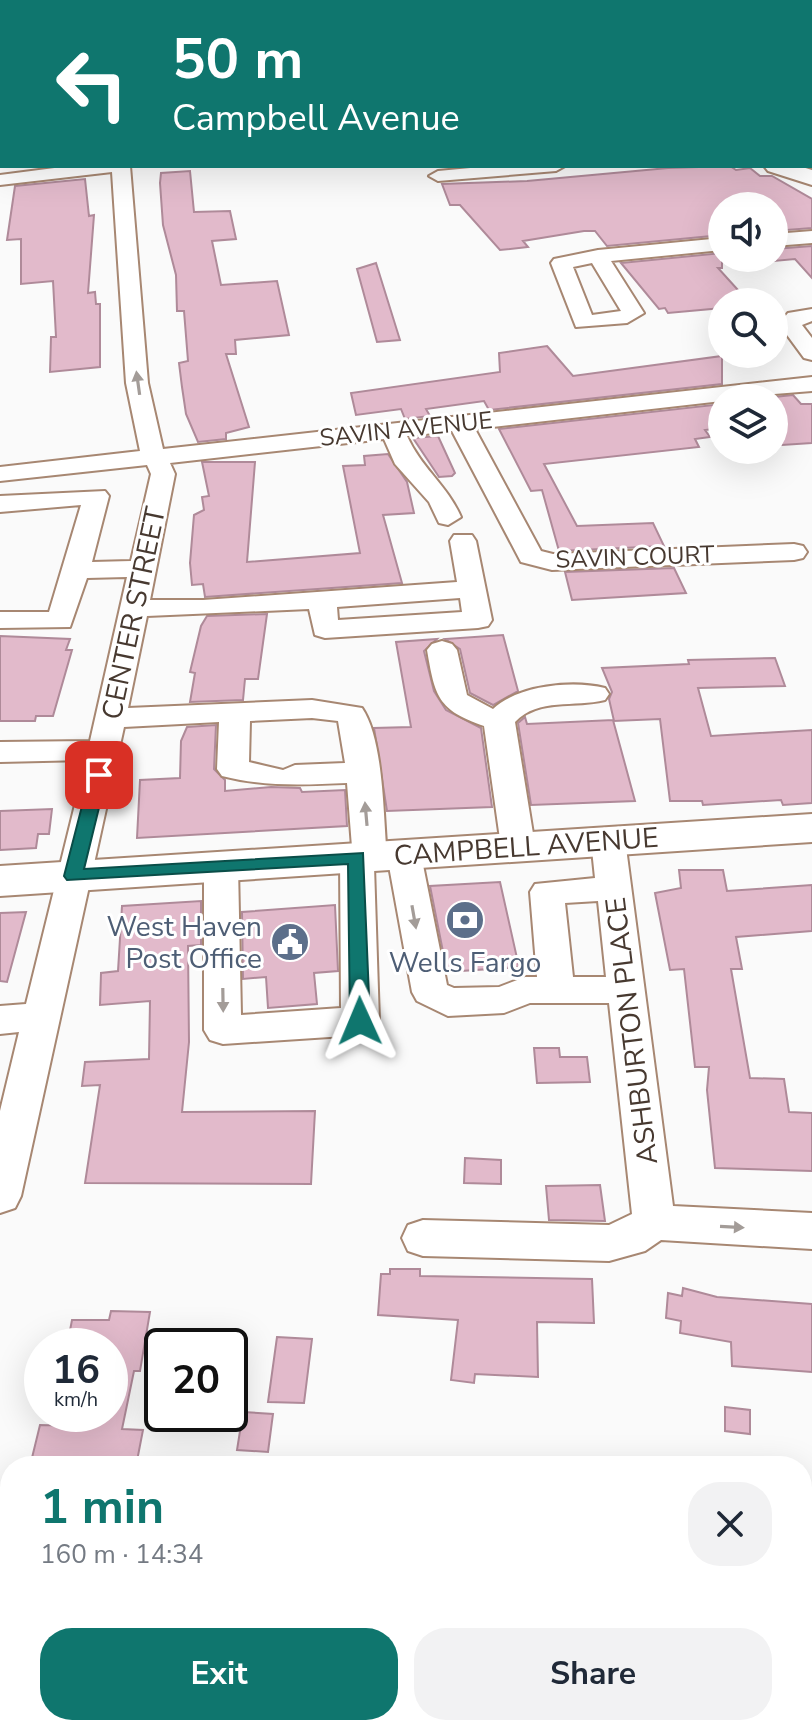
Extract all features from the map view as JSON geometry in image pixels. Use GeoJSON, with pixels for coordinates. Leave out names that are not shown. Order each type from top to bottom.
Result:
{"type":"FeatureCollection","features":[{"type":"Feature","properties":{"kind":"main road"},"geometry":{"type":"LineString","coordinates":[[782,168],[812,178]]}},
{"type":"Feature","properties":{"kind":"main road","name":"CAMPBELL AVENUE"},"geometry":{"type":"LineString","coordinates":[[0,881],[812,828]]}},
{"type":"Feature","properties":{"kind":"street"},"geometry":{"type":"LineString","coordinates":[[0,180],[101,168]]}},
{"type":"Feature","properties":{"kind":"street","name":"CENTER STREET"},"geometry":{"type":"LineString","coordinates":[[0,1196],[107,734],[163,474],[151,448],[137,383],[118,168]]}},
{"type":"Feature","properties":{"kind":"street"},"geometry":{"type":"LineString","coordinates":[[438,176],[532,168]]}},
{"type":"Feature","properties":{"kind":"street"},"geometry":{"type":"LineString","coordinates":[[788,229],[812,227]]}},
{"type":"Feature","properties":{"kind":"street"},"geometry":{"type":"LineString","coordinates":[[544,246],[708,235]]}},
{"type":"Feature","properties":{"kind":"street"},"geometry":{"type":"LineString","coordinates":[[788,239],[812,237]]}},
{"type":"Feature","properties":{"kind":"street"},"geometry":{"type":"LineString","coordinates":[[598,256],[708,245]]}},
{"type":"Feature","properties":{"kind":"street"},"geometry":{"type":"LineString","coordinates":[[812,315],[796,318],[790,324],[812,353]]}},
{"type":"Feature","properties":{"kind":"street","name":"SAVIN AVENUE"},"geometry":{"type":"LineString","coordinates":[[0,474],[812,384]]}},
{"type":"Feature","properties":{"kind":"street","name":"SAVIN COURT"},"geometry":{"type":"LineString","coordinates":[[460,423],[530,556],[552,562],[806,551]]}},
{"type":"Feature","properties":{"kind":"street"},"geometry":{"type":"LineString","coordinates":[[134,608],[203,608],[322,599],[325,629],[478,620],[456,529],[441,500],[407,464],[392,430]]}},
{"type":"Feature","properties":{"kind":"street"},"geometry":{"type":"LineString","coordinates":[[0,504],[96,496],[60,621],[0,620]]}},
{"type":"Feature","properties":{"kind":"street"},"geometry":{"type":"LineString","coordinates":[[76,570],[143,569]]}},
{"type":"Feature","properties":{"kind":"street"},"geometry":{"type":"LineString","coordinates":[[442,650],[450,697],[464,711],[499,721]]}},
{"type":"Feature","properties":{"kind":"street"},"geometry":{"type":"LineString","coordinates":[[499,721],[514,707],[546,696],[594,694]]}},
{"type":"Feature","properties":{"kind":"street"},"geometry":{"type":"LineString","coordinates":[[0,752],[235,714],[312,709],[351,714],[359,740],[377,856],[430,992],[448,1002],[504,1000],[541,989],[625,990]]}},
{"type":"Feature","properties":{"kind":"street"},"geometry":{"type":"LineString","coordinates":[[235,714],[233,769],[283,775],[362,772]]}},
{"type":"Feature","properties":{"kind":"street"},"geometry":{"type":"LineString","coordinates":[[499,721],[518,846]]}},
{"type":"Feature","properties":{"kind":"street","name":"ASHBURTON PLACE"},"geometry":{"type":"LineString","coordinates":[[608,840],[654,1222]]}},
{"type":"Feature","properties":{"kind":"street"},"geometry":{"type":"LineString","coordinates":[[221,866],[223,1030],[360,1021],[377,856]]}},
{"type":"Feature","properties":{"kind":"street"},"geometry":{"type":"LineString","coordinates":[[541,989],[547,892],[614,889]]}},
{"type":"Feature","properties":{"kind":"street"},"geometry":{"type":"LineString","coordinates":[[0,1020],[40,1017]]}},
{"type":"Feature","properties":{"kind":"street"},"geometry":{"type":"LineString","coordinates":[[423,1238],[609,1243],[630,1238],[654,1222],[812,1231]]}},
{"type":"Feature","properties":{"kind":"building"},"geometry":{"type":"Polygon","coordinates":[[[668,168],[750,168],[760,176],[772,176],[812,199],[812,228],[788,230],[788,192],[708,192],[708,236],[607,246],[595,231],[584,231],[523,241],[528,247],[500,250],[460,205],[450,205],[442,184],[527,181],[668,168]]]}},
{"type":"Feature","properties":{"kind":"building"},"geometry":{"type":"Polygon","coordinates":[[[190,171],[194,212],[230,211],[236,239],[212,241],[221,285],[277,281],[289,335],[235,340],[236,354],[226,354],[249,427],[226,433],[226,439],[198,442],[186,414],[182,387],[179,363],[188,361],[184,311],[177,311],[176,275],[163,225],[160,183],[161,173],[190,171]]]}},
{"type":"Feature","properties":{"kind":"building"},"geometry":{"type":"Polygon","coordinates":[[[85,179],[89,216],[94,215],[88,293],[95,292],[96,304],[100,304],[100,367],[50,372],[51,337],[56,337],[53,281],[21,284],[21,239],[7,240],[15,186],[85,179]]]}},
{"type":"Feature","properties":{"kind":"building"},"geometry":{"type":"Polygon","coordinates":[[[812,246],[812,278],[795,259],[788,260],[788,248],[812,246]]]}},
{"type":"Feature","properties":{"kind":"building"},"geometry":{"type":"Polygon","coordinates":[[[708,254],[708,272],[722,272],[736,288],[708,288],[708,309],[668,313],[665,308],[659,309],[621,263],[708,254]]]}},
{"type":"Feature","properties":{"kind":"building"},"geometry":{"type":"Polygon","coordinates":[[[376,263],[400,340],[377,342],[357,269],[376,263]]]}},
{"type":"Feature","properties":{"kind":"building"},"geometry":{"type":"Polygon","coordinates":[[[547,346],[573,376],[708,358],[708,368],[722,368],[722,384],[489,410],[484,401],[426,409],[430,416],[405,419],[401,409],[356,415],[351,393],[500,372],[499,353],[547,346]]]}},
{"type":"Feature","properties":{"kind":"building"},"geometry":{"type":"Polygon","coordinates":[[[793,395],[801,404],[812,404],[812,443],[788,445],[788,396],[793,395]]]}},
{"type":"Feature","properties":{"kind":"building"},"geometry":{"type":"Polygon","coordinates":[[[708,406],[708,430],[705,430],[708,437],[695,439],[699,447],[544,464],[577,526],[653,523],[664,546],[559,551],[542,490],[531,491],[499,429],[708,406]]]}},
{"type":"Feature","properties":{"kind":"building"},"geometry":{"type":"Polygon","coordinates":[[[438,436],[455,473],[452,476],[439,477],[413,438],[438,436]]]}},
{"type":"Feature","properties":{"kind":"building"},"geometry":{"type":"Polygon","coordinates":[[[388,454],[407,482],[414,513],[383,515],[402,583],[205,597],[203,584],[192,585],[190,563],[194,515],[204,510],[202,497],[209,496],[202,462],[255,462],[247,562],[360,553],[343,466],[365,465],[364,456],[388,454]]]}},
{"type":"Feature","properties":{"kind":"building"},"geometry":{"type":"Polygon","coordinates":[[[674,568],[686,593],[572,600],[565,572],[674,568]]]}},
{"type":"Feature","properties":{"kind":"building"},"geometry":{"type":"Polygon","coordinates":[[[267,614],[258,679],[245,679],[243,700],[190,702],[195,673],[190,672],[201,626],[207,616],[267,614]]]}},
{"type":"Feature","properties":{"kind":"building"},"geometry":{"type":"Polygon","coordinates":[[[503,635],[518,691],[493,705],[470,693],[460,649],[445,639],[503,635]]]}},
{"type":"Feature","properties":{"kind":"building"},"geometry":{"type":"Polygon","coordinates":[[[0,636],[70,639],[66,650],[72,650],[53,716],[36,716],[35,721],[0,721],[0,636]]]}},
{"type":"Feature","properties":{"kind":"building"},"geometry":{"type":"Polygon","coordinates":[[[437,639],[424,651],[434,691],[446,710],[481,728],[492,807],[387,811],[374,728],[411,727],[396,642],[437,639]]]}},
{"type":"Feature","properties":{"kind":"building"},"geometry":{"type":"Polygon","coordinates":[[[775,658],[785,686],[698,688],[711,736],[812,730],[812,803],[783,805],[781,800],[703,805],[702,801],[670,801],[660,719],[614,721],[609,699],[612,692],[602,668],[689,664],[688,660],[775,658]]]}},
{"type":"Feature","properties":{"kind":"building"},"geometry":{"type":"Polygon","coordinates":[[[525,717],[527,724],[613,720],[635,801],[531,805],[518,723],[525,717]]]}},
{"type":"Feature","properties":{"kind":"building"},"geometry":{"type":"Polygon","coordinates":[[[216,725],[214,769],[225,780],[225,791],[271,787],[300,788],[302,792],[345,790],[347,826],[137,838],[140,780],[180,778],[181,741],[187,727],[216,725]]]}},
{"type":"Feature","properties":{"kind":"building"},"geometry":{"type":"Polygon","coordinates":[[[52,809],[49,834],[38,834],[36,848],[0,850],[0,811],[52,809]]]}},
{"type":"Feature","properties":{"kind":"building"},"geometry":{"type":"Polygon","coordinates":[[[679,870],[723,870],[727,891],[812,885],[812,931],[736,937],[742,969],[731,969],[750,1078],[784,1079],[789,1112],[812,1113],[812,1171],[715,1168],[707,1090],[709,1067],[695,1067],[684,969],[670,970],[655,893],[681,888],[679,870]]]}},
{"type":"Feature","properties":{"kind":"building"},"geometry":{"type":"Polygon","coordinates":[[[500,882],[519,967],[447,972],[430,886],[500,882]]]}},
{"type":"Feature","properties":{"kind":"building"},"geometry":{"type":"Polygon","coordinates":[[[201,901],[201,945],[188,946],[189,1042],[182,1112],[315,1111],[311,1184],[85,1183],[100,1085],[82,1086],[85,1062],[149,1059],[150,1001],[100,1005],[101,973],[118,971],[122,906],[201,901]]]}},
{"type":"Feature","properties":{"kind":"building","name":"West Haven Post Office"},"geometry":{"type":"Polygon","coordinates":[[[335,905],[338,971],[314,973],[317,1004],[268,1008],[266,977],[243,979],[242,912],[335,905]]]}},
{"type":"Feature","properties":{"kind":"building"},"geometry":{"type":"Polygon","coordinates":[[[26,912],[7,982],[0,981],[0,913],[26,912]]]}},
{"type":"Feature","properties":{"kind":"building"},"geometry":{"type":"Polygon","coordinates":[[[534,1048],[559,1048],[560,1057],[587,1057],[590,1082],[537,1083],[534,1048]]]}},
{"type":"Feature","properties":{"kind":"building"},"geometry":{"type":"Polygon","coordinates":[[[465,1158],[501,1160],[501,1184],[464,1183],[465,1158]]]}},
{"type":"Feature","properties":{"kind":"building"},"geometry":{"type":"Polygon","coordinates":[[[600,1185],[605,1221],[549,1220],[546,1186],[600,1185]]]}},
{"type":"Feature","properties":{"kind":"building"},"geometry":{"type":"Polygon","coordinates":[[[390,1269],[420,1269],[420,1276],[592,1279],[594,1323],[537,1322],[538,1377],[475,1374],[474,1383],[451,1380],[458,1320],[378,1315],[381,1274],[390,1274],[390,1269]]]}},
{"type":"Feature","properties":{"kind":"building"},"geometry":{"type":"Polygon","coordinates":[[[683,1288],[717,1297],[812,1304],[812,1372],[732,1366],[731,1342],[680,1333],[681,1321],[666,1318],[668,1293],[682,1296],[683,1288]]]}},
{"type":"Feature","properties":{"kind":"building"},"geometry":{"type":"Polygon","coordinates":[[[111,1311],[150,1312],[147,1328],[144,1328],[140,1371],[134,1371],[128,1400],[128,1328],[70,1328],[72,1320],[109,1320],[111,1311]]]}},
{"type":"Feature","properties":{"kind":"building"},"geometry":{"type":"Polygon","coordinates":[[[277,1337],[312,1339],[304,1403],[268,1402],[277,1337]]]}},
{"type":"Feature","properties":{"kind":"building"},"geometry":{"type":"Polygon","coordinates":[[[725,1407],[750,1410],[750,1434],[725,1431],[725,1407]]]}},
{"type":"Feature","properties":{"kind":"building"},"geometry":{"type":"Polygon","coordinates":[[[248,1412],[273,1414],[268,1452],[237,1450],[240,1432],[248,1432],[248,1412]]]}},
{"type":"Feature","properties":{"kind":"building"},"geometry":{"type":"Polygon","coordinates":[[[143,1430],[138,1456],[32,1456],[38,1432],[143,1430]]]}},
{"type":"Feature","properties":{"kind":"place","name":"Wells Fargo"},"geometry":{"type":"Point","coordinates":[465,920]}},
{"type":"Feature","properties":{"kind":"place","name":"West Haven Post Office"},"geometry":{"type":"Point","coordinates":[290,942]}},
{"type":"Feature","properties":{"kind":"route"},"geometry":{"type":"LineString","coordinates":[[99,775],[74,876],[357,857],[360,1021]]}}]}
